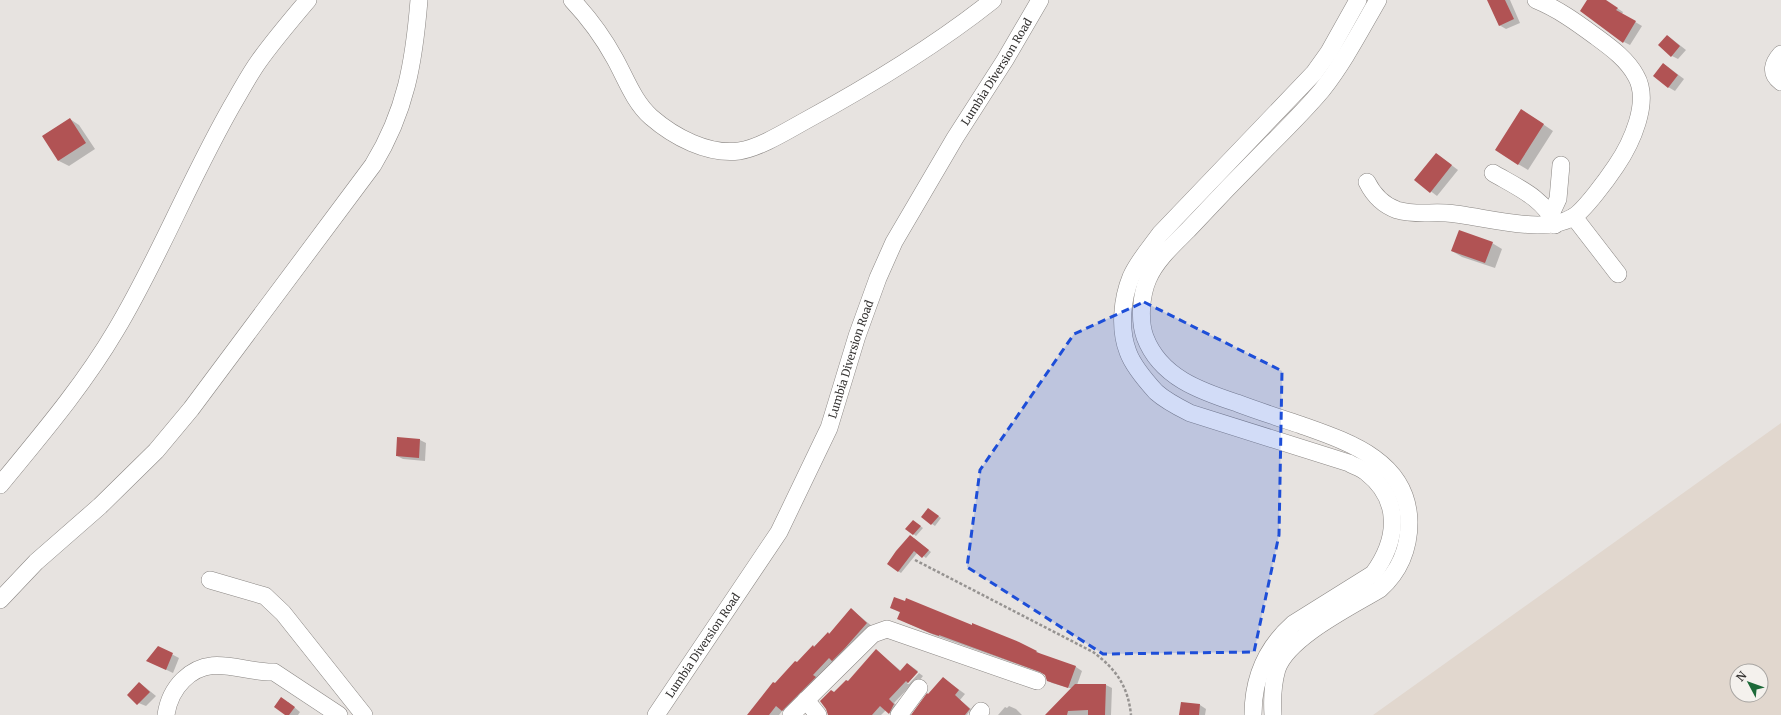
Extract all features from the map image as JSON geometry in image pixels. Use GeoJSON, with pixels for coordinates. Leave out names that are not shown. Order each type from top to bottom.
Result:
{"type":"FeatureCollection","features":[{"type":"Feature","properties":{"kind":"street"},"geometry":{"type":"LineString","coordinates":[[0,485],[51,424],[85,378],[116,331],[155,260],[191,182],[227,115],[259,61],[308,0]]}},
{"type":"Feature","properties":{"kind":"street"},"geometry":{"type":"LineString","coordinates":[[0,600],[36,562],[100,506],[156,451],[209,385],[373,165],[392,133],[401,108],[415,48],[419,0]]}},
{"type":"Feature","properties":{"kind":"street"},"geometry":{"type":"LineString","coordinates":[[572,0],[598,30],[644,110],[660,124],[692,144],[725,151],[740,151],[754,146],[824,111],[884,76],[957,28],[993,0]]}},
{"type":"Feature","properties":{"kind":"street","name":"Lumbia Diversion Road"},"geometry":{"type":"LineString","coordinates":[[656,715],[778,532],[829,428],[857,336],[878,278],[894,242],[955,138],[1005,60],[1040,0]]}},
{"type":"Feature","properties":{"kind":"street"},"geometry":{"type":"LineString","coordinates":[[1253,715],[1255,685],[1271,649],[1282,634],[1293,624],[1373,574],[1381,562],[1392,537],[1393,525],[1391,512],[1385,494],[1375,482],[1365,472],[1349,463],[1190,413],[1170,402],[1157,392],[1142,374],[1128,352],[1123,326],[1124,300],[1131,277],[1142,258],[1160,234],[1314,72],[1329,52],[1358,0]]}},
{"type":"Feature","properties":{"kind":"street"},"geometry":{"type":"LineString","coordinates":[[1273,715],[1274,684],[1277,668],[1292,647],[1306,635],[1380,589],[1389,581],[1398,568],[1404,554],[1409,533],[1407,502],[1398,483],[1388,469],[1372,456],[1354,446],[1327,434],[1211,394],[1188,384],[1172,374],[1152,351],[1144,336],[1142,321],[1144,297],[1148,279],[1166,254],[1210,205],[1301,114],[1322,90],[1345,58],[1378,0]]}},
{"type":"Feature","properties":{"kind":"street"},"geometry":{"type":"LineString","coordinates":[[1367,182],[1373,194],[1377,198],[1397,210],[1418,214],[1446,213],[1493,221],[1553,220],[1574,217],[1609,176],[1628,147],[1635,129],[1640,107],[1641,90],[1637,77],[1630,66],[1615,51],[1573,19],[1553,7],[1536,0]]}},
{"type":"Feature","properties":{"kind":"street"},"geometry":{"type":"LineString","coordinates":[[1781,54],[1774,61],[1773,72],[1776,78],[1781,82]]}},
{"type":"Feature","properties":{"kind":"street"},"geometry":{"type":"LineString","coordinates":[[1553,220],[1558,199],[1562,165]]}},
{"type":"Feature","properties":{"kind":"street"},"geometry":{"type":"LineString","coordinates":[[1492,173],[1534,198],[1553,220]]}},
{"type":"Feature","properties":{"kind":"street"},"geometry":{"type":"LineString","coordinates":[[1574,217],[1618,274]]}},
{"type":"Feature","properties":{"kind":"street"},"geometry":{"type":"LineString","coordinates":[[210,580],[265,596],[283,613],[364,715]]}},
{"type":"Feature","properties":{"kind":"street"},"geometry":{"type":"LineString","coordinates":[[791,715],[873,634],[887,628],[1037,681]]}},
{"type":"Feature","properties":{"kind":"street"},"geometry":{"type":"LineString","coordinates":[[166,715],[168,702],[177,687],[188,675],[201,667],[226,665],[261,672],[274,672],[339,715]]}},
{"type":"Feature","properties":{"kind":"street"},"geometry":{"type":"LineString","coordinates":[[899,715],[919,688]]}},
{"type":"Feature","properties":{"kind":"street"},"geometry":{"type":"LineString","coordinates":[[806,700],[818,715]]}},
{"type":"Feature","properties":{"kind":"path"},"geometry":{"type":"LineString","coordinates":[[915,560],[1092,652],[1112,670],[1124,685],[1130,700],[1131,715]]}},
{"type":"Feature","properties":{"kind":"highlighted area"},"geometry":{"type":"Polygon","coordinates":[[[1144,302],[1282,371],[1279,535],[1254,652],[1103,654],[967,567],[980,470],[1074,334],[1144,302]]]}},
{"type":"Feature","properties":{"kind":"shaded area"},"geometry":{"type":"Polygon","coordinates":[[[1781,423],[1781,715],[1373,715],[1781,423]]]}},
{"type":"Feature","properties":{"kind":"building"},"geometry":{"type":"Polygon","coordinates":[[[1487,0],[1505,0],[1514,19],[1499,26],[1487,0]]]}},
{"type":"Feature","properties":{"kind":"building"},"geometry":{"type":"Polygon","coordinates":[[[1587,0],[1606,0],[1618,8],[1616,10],[1636,21],[1623,43],[1580,11],[1587,0]]]}},
{"type":"Feature","properties":{"kind":"building"},"geometry":{"type":"Polygon","coordinates":[[[1667,35],[1680,46],[1671,57],[1658,45],[1667,35]]]}},
{"type":"Feature","properties":{"kind":"building"},"geometry":{"type":"Polygon","coordinates":[[[1663,63],[1678,75],[1668,88],[1653,76],[1663,63]]]}},
{"type":"Feature","properties":{"kind":"building"},"geometry":{"type":"Polygon","coordinates":[[[1521,109],[1544,124],[1518,165],[1495,150],[1521,109]]]}},
{"type":"Feature","properties":{"kind":"building"},"geometry":{"type":"Polygon","coordinates":[[[70,118],[86,143],[58,161],[42,136],[70,118]]]}},
{"type":"Feature","properties":{"kind":"building"},"geometry":{"type":"Polygon","coordinates":[[[1436,153],[1452,165],[1430,193],[1414,180],[1436,153]]]}},
{"type":"Feature","properties":{"kind":"building"},"geometry":{"type":"Polygon","coordinates":[[[1459,230],[1493,242],[1485,263],[1451,251],[1459,230]]]}},
{"type":"Feature","properties":{"kind":"building"},"geometry":{"type":"Polygon","coordinates":[[[397,437],[420,439],[419,458],[396,456],[397,437]]]}},
{"type":"Feature","properties":{"kind":"building"},"geometry":{"type":"Polygon","coordinates":[[[928,508],[939,516],[931,525],[921,517],[928,508]]]}},
{"type":"Feature","properties":{"kind":"building"},"geometry":{"type":"Polygon","coordinates":[[[913,520],[921,526],[913,535],[905,529],[913,520]]]}},
{"type":"Feature","properties":{"kind":"building"},"geometry":{"type":"Polygon","coordinates":[[[910,535],[929,550],[922,558],[914,551],[898,572],[887,564],[910,535]]]}},
{"type":"Feature","properties":{"kind":"building"},"geometry":{"type":"Polygon","coordinates":[[[894,597],[905,601],[906,598],[972,625],[972,623],[1019,642],[1037,651],[1036,652],[1076,666],[1068,688],[1047,681],[1045,675],[1040,672],[930,633],[897,619],[900,612],[890,608],[894,597]]]}},
{"type":"Feature","properties":{"kind":"building"},"geometry":{"type":"Polygon","coordinates":[[[851,608],[867,623],[845,648],[832,661],[829,658],[813,675],[816,677],[782,711],[776,706],[769,715],[747,715],[773,682],[775,683],[795,661],[797,662],[828,632],[829,634],[851,608]]]}},
{"type":"Feature","properties":{"kind":"building"},"geometry":{"type":"Polygon","coordinates":[[[158,646],[173,653],[166,670],[146,661],[158,646]]]}},
{"type":"Feature","properties":{"kind":"building"},"geometry":{"type":"Polygon","coordinates":[[[876,649],[900,671],[907,663],[918,672],[908,683],[906,681],[889,699],[894,704],[889,714],[880,706],[872,715],[828,715],[826,709],[820,701],[831,690],[834,692],[846,680],[848,681],[876,649]]]}},
{"type":"Feature","properties":{"kind":"building"},"geometry":{"type":"Polygon","coordinates":[[[943,677],[959,690],[955,695],[970,709],[965,715],[911,715],[927,693],[928,694],[943,677]]]}},
{"type":"Feature","properties":{"kind":"building"},"geometry":{"type":"Polygon","coordinates":[[[139,682],[150,692],[137,705],[127,695],[139,682]]]}},
{"type":"Feature","properties":{"kind":"building"},"geometry":{"type":"Polygon","coordinates":[[[1075,684],[1106,684],[1105,715],[1088,715],[1088,710],[1068,711],[1067,715],[1045,715],[1075,684]]]}},
{"type":"Feature","properties":{"kind":"building"},"geometry":{"type":"Polygon","coordinates":[[[281,697],[295,707],[289,715],[285,715],[274,707],[281,697]]]}},
{"type":"Feature","properties":{"kind":"building"},"geometry":{"type":"Polygon","coordinates":[[[1181,702],[1200,704],[1199,715],[1179,715],[1181,702]]]}}]}
